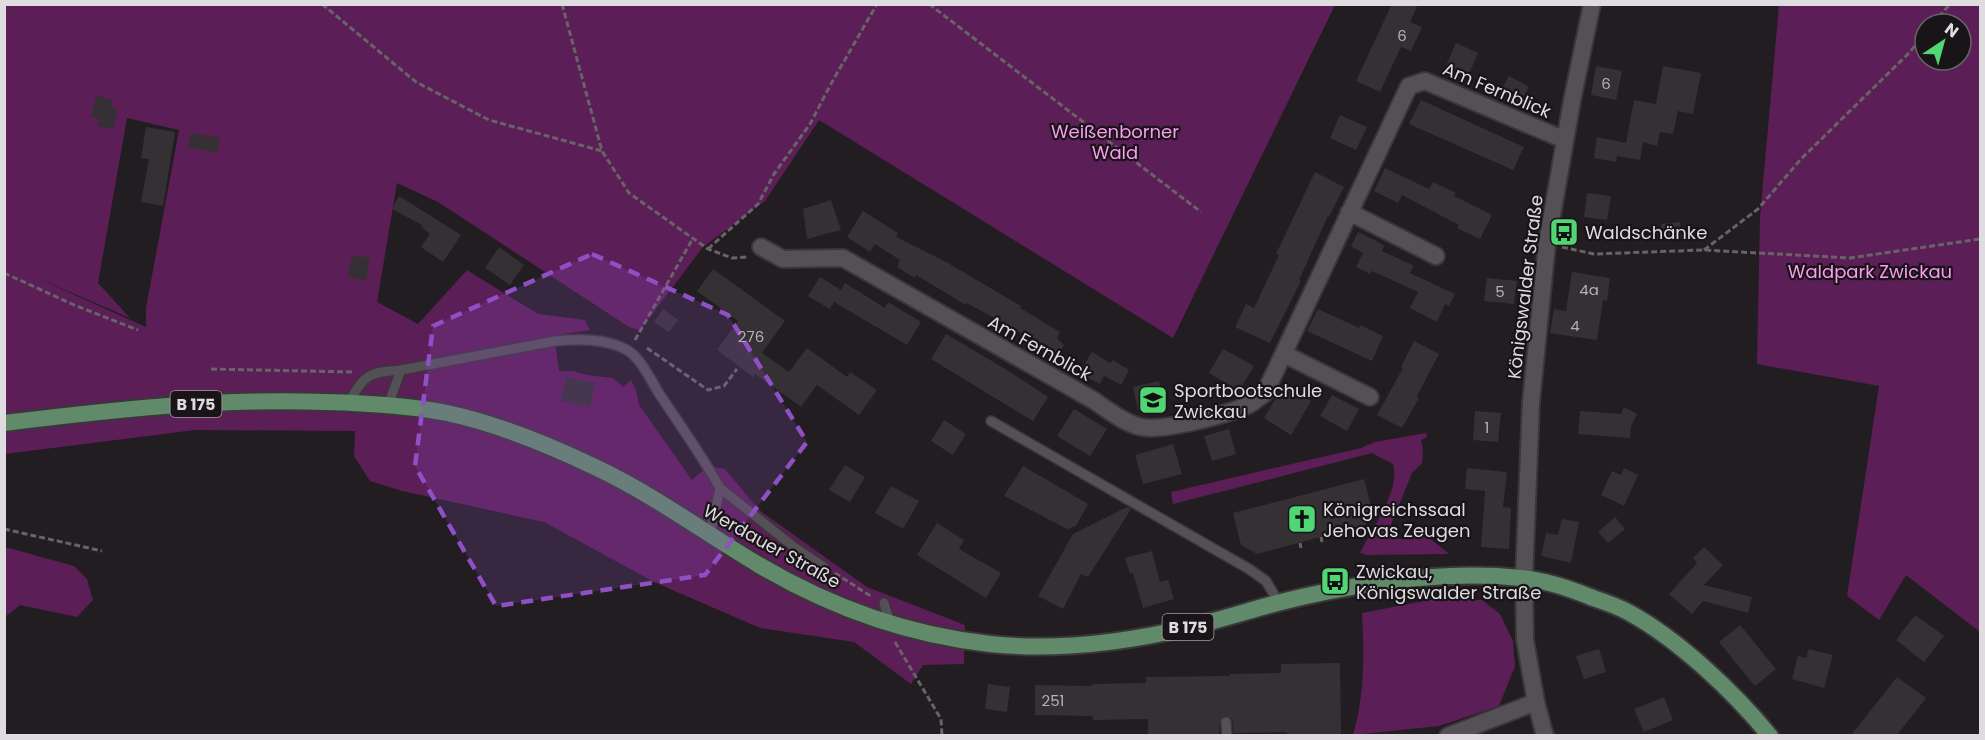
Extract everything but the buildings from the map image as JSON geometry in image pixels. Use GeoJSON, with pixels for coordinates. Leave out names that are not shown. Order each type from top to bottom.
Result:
{"type":"FeatureCollection","features":[{"type":"Feature","properties":{"kind":"main road","name":"Werdauer Straße"},"geometry":{"type":"LineString","coordinates":[[4,423],[135,408],[286,400],[388,405],[445,413],[500,428],[550,446],[602,470],[649,496],[763,567],[809,592],[852,611],[941,636],[992,644],[1085,645],[1138,638],[1357,586],[1452,576],[1524,578],[1577,591],[1624,609],[1659,631],[1726,688],[1770,735]]}},
{"type":"Feature","properties":{"kind":"street","name":"Königswalder Straße"},"geometry":{"type":"LineString","coordinates":[[1545,735],[1536,702],[1525,640],[1524,578],[1531,402],[1547,244],[1592,4]]}},
{"type":"Feature","properties":{"kind":"street","name":"Am Fernblick"},"geometry":{"type":"LineString","coordinates":[[766,250],[783,260],[843,258],[1093,400],[1123,420],[1143,428],[1163,427],[1214,416],[1250,404],[1265,393],[1409,86],[1425,81],[1565,140]]}},
{"type":"Feature","properties":{"kind":"street"},"geometry":{"type":"LineString","coordinates":[[1349,212],[1436,256]]}},
{"type":"Feature","properties":{"kind":"street"},"geometry":{"type":"LineString","coordinates":[[1284,354],[1370,397]]}},
{"type":"Feature","properties":{"kind":"street"},"geometry":{"type":"LineString","coordinates":[[1448,735],[1536,702]]}},
{"type":"Feature","properties":{"kind":"lane"},"geometry":{"type":"LineString","coordinates":[[350,402],[360,383],[374,372],[401,370],[555,341],[580,339],[604,342],[628,351],[646,373],[708,466],[720,488],[824,567]]}},
{"type":"Feature","properties":{"kind":"lane"},"geometry":{"type":"LineString","coordinates":[[388,405],[401,370]]}},
{"type":"Feature","properties":{"kind":"lane"},"geometry":{"type":"LineString","coordinates":[[991,421],[1249,569],[1266,581],[1279,603]]}},
{"type":"Feature","properties":{"kind":"lane"},"geometry":{"type":"LineString","coordinates":[[710,535],[720,488]]}},
{"type":"Feature","properties":{"kind":"lane"},"geometry":{"type":"LineString","coordinates":[[884,603],[890,623]]}},
{"type":"Feature","properties":{"kind":"lane"},"geometry":{"type":"LineString","coordinates":[[1226,722],[1227,735]]}},
{"type":"Feature","properties":{"kind":"path"},"geometry":{"type":"LineString","coordinates":[[322,4],[416,82],[489,120],[602,150]]}},
{"type":"Feature","properties":{"kind":"path"},"geometry":{"type":"LineString","coordinates":[[562,4],[602,150],[629,193],[708,249],[732,258],[766,250]]}},
{"type":"Feature","properties":{"kind":"path"},"geometry":{"type":"LineString","coordinates":[[708,249],[758,204],[774,174],[810,124],[877,4]]}},
{"type":"Feature","properties":{"kind":"path"},"geometry":{"type":"LineString","coordinates":[[929,4],[1201,212]]}},
{"type":"Feature","properties":{"kind":"path"},"geometry":{"type":"LineString","coordinates":[[1703,250],[1758,209],[1801,159],[1913,48]]}},
{"type":"Feature","properties":{"kind":"path"},"geometry":{"type":"LineString","coordinates":[[1547,244],[1594,254],[1703,250],[1850,258],[1980,239]]}},
{"type":"Feature","properties":{"kind":"path"},"geometry":{"type":"LineString","coordinates":[[693,240],[635,340],[708,390],[724,386],[737,369]]}},
{"type":"Feature","properties":{"kind":"path"},"geometry":{"type":"LineString","coordinates":[[4,273],[138,330]]}},
{"type":"Feature","properties":{"kind":"path"},"geometry":{"type":"LineString","coordinates":[[211,369],[374,372]]}},
{"type":"Feature","properties":{"kind":"path"},"geometry":{"type":"LineString","coordinates":[[4,529],[102,551]]}},
{"type":"Feature","properties":{"kind":"path"},"geometry":{"type":"LineString","coordinates":[[1321,537],[1322,543]]}},
{"type":"Feature","properties":{"kind":"path"},"geometry":{"type":"LineString","coordinates":[[1300,543],[1301,548]]}},
{"type":"Feature","properties":{"kind":"path"},"geometry":{"type":"LineString","coordinates":[[824,567],[884,603]]}},
{"type":"Feature","properties":{"kind":"path"},"geometry":{"type":"LineString","coordinates":[[890,623],[896,644],[941,719],[942,735]]}},
{"type":"Feature","properties":{"kind":"highlighted area"},"geometry":{"type":"Polygon","coordinates":[[[592,254],[728,315],[807,442],[705,575],[496,606],[415,466],[433,326],[592,254]]]}},
{"type":"Feature","properties":{"kind":"green space","name":"Weißenborner Wald"},"geometry":{"type":"Polygon","coordinates":[[[5,5],[1335,5],[1173,338],[819,120],[765,201],[703,247],[640,330],[629,327],[438,202],[397,183],[377,302],[418,324],[467,270],[538,314],[585,320],[590,330],[557,335],[555,341],[559,371],[613,378],[623,387],[631,380],[639,405],[692,480],[708,466],[725,469],[759,510],[867,587],[965,625],[964,664],[923,665],[911,684],[854,642],[760,628],[654,582],[544,522],[402,491],[370,481],[354,456],[355,431],[195,430],[5,454],[5,5]],[[127,118],[98,283],[130,318],[26,273],[146,327],[146,308],[179,130],[127,118]]]}},
{"type":"Feature","properties":{"kind":"green space","name":"Waldpark Zwickau"},"geometry":{"type":"Polygon","coordinates":[[[1779,5],[1980,5],[1980,632],[1906,575],[1879,620],[1847,596],[1879,386],[1757,364],[1760,217],[1779,5]]]}},
{"type":"Feature","properties":{"kind":"green space"},"geometry":{"type":"Polygon","coordinates":[[[1426,433],[1427,437],[1421,440],[1422,463],[1412,473],[1386,537],[1402,539],[1427,536],[1449,554],[1367,555],[1360,553],[1393,486],[1393,464],[1372,453],[1173,504],[1171,492],[1361,448],[1375,442],[1426,433]]]}},
{"type":"Feature","properties":{"kind":"green space"},"geometry":{"type":"Polygon","coordinates":[[[5,547],[74,566],[87,579],[93,600],[77,617],[20,605],[5,617],[5,547]]]}},
{"type":"Feature","properties":{"kind":"green space"},"geometry":{"type":"Polygon","coordinates":[[[1429,600],[1482,600],[1500,614],[1513,641],[1515,666],[1499,706],[1439,726],[1353,735],[1362,689],[1362,613],[1429,600]]]}},
{"type":"Feature","properties":{"kind":"place","name":"Waldschänke"},"geometry":{"type":"Point","coordinates":[1564,232]}},
{"type":"Feature","properties":{"kind":"place","name":"Sportbootschule Zwickau"},"geometry":{"type":"Point","coordinates":[1153,400]}},
{"type":"Feature","properties":{"kind":"place","name":"Königreichssaal Jehovas Zeugen"},"geometry":{"type":"Point","coordinates":[1302,519]}},
{"type":"Feature","properties":{"kind":"place","name":"Zwickau, Königswalder Straße"},"geometry":{"type":"Point","coordinates":[1335,581]}}]}
